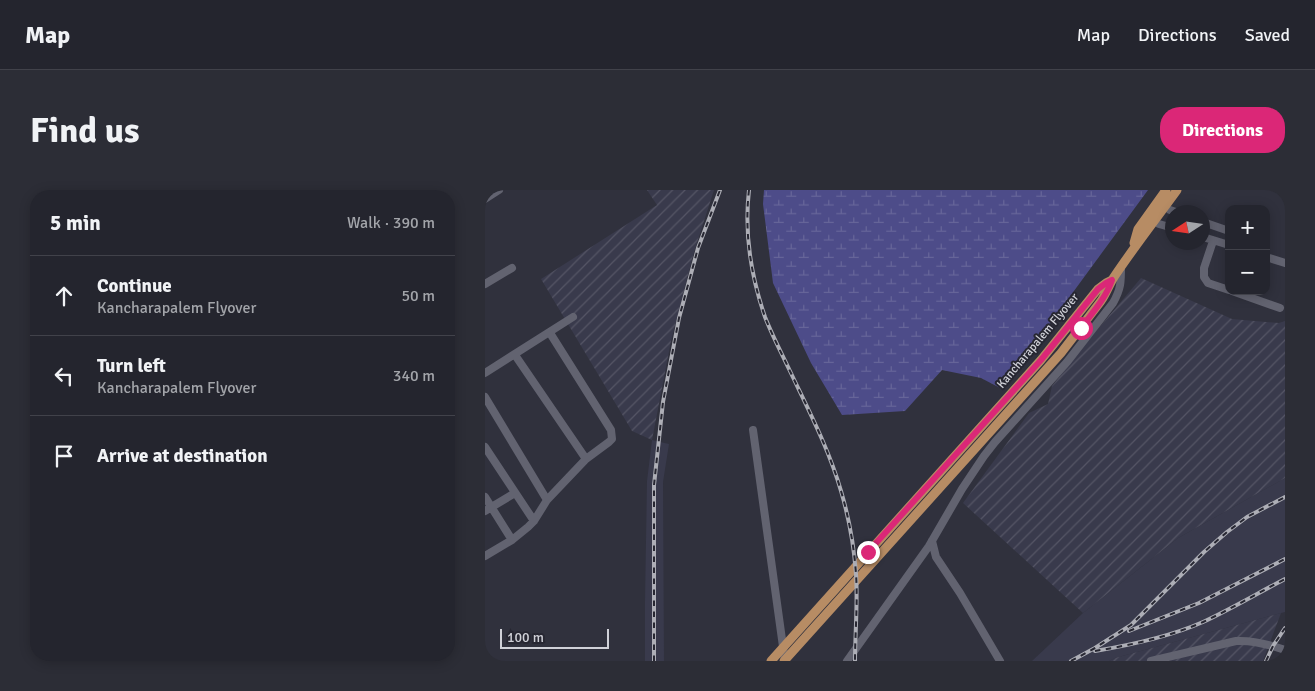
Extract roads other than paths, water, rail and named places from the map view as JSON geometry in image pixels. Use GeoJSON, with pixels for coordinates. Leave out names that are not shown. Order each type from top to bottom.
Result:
{"type":"FeatureCollection","features":[{"type":"Feature","properties":{"kind":"main road"},"geometry":{"type":"LineString","coordinates":[[1131,251],[1139,229],[1166,190]]}},
{"type":"Feature","properties":{"kind":"main road"},"geometry":{"type":"LineString","coordinates":[[1112,280],[1131,251],[1177,190]]}},
{"type":"Feature","properties":{"kind":"main road"},"geometry":{"type":"LineString","coordinates":[[1176,205],[1185,190]]}},
{"type":"Feature","properties":{"kind":"main road"},"geometry":{"type":"LineString","coordinates":[[1131,251],[1149,238],[1165,218]]}},
{"type":"Feature","properties":{"kind":"main road","name":"Kancharapalem Flyover"},"geometry":{"type":"LineString","coordinates":[[771,661],[1041,360],[1093,295],[1103,285],[1112,280]]}},
{"type":"Feature","properties":{"kind":"main road","name":"Kancharapalem Flyover"},"geometry":{"type":"LineString","coordinates":[[785,661],[1053,362],[1101,301],[1112,280]]}},
{"type":"Feature","properties":{"kind":"street"},"geometry":{"type":"LineString","coordinates":[[485,199],[499,190]]}},
{"type":"Feature","properties":{"kind":"street"},"geometry":{"type":"LineString","coordinates":[[1159,224],[1165,226]]}},
{"type":"Feature","properties":{"kind":"street"},"geometry":{"type":"LineString","coordinates":[[1210,224],[1225,230]]}},
{"type":"Feature","properties":{"kind":"street"},"geometry":{"type":"LineString","coordinates":[[1210,239],[1225,244]]}},
{"type":"Feature","properties":{"kind":"street"},"geometry":{"type":"LineString","coordinates":[[1213,240],[1203,277],[1208,283],[1225,289]]}},
{"type":"Feature","properties":{"kind":"street"},"geometry":{"type":"LineString","coordinates":[[1270,258],[1285,262]]}},
{"type":"Feature","properties":{"kind":"street"},"geometry":{"type":"LineString","coordinates":[[847,661],[933,541],[953,504],[984,456],[1067,362],[1113,303],[1121,286],[1121,267]]}},
{"type":"Feature","properties":{"kind":"street"},"geometry":{"type":"LineString","coordinates":[[485,284],[512,268]]}},
{"type":"Feature","properties":{"kind":"street"},"geometry":{"type":"LineString","coordinates":[[1242,295],[1280,308]]}},
{"type":"Feature","properties":{"kind":"street"},"geometry":{"type":"LineString","coordinates":[[485,373],[550,333],[573,316]]}},
{"type":"Feature","properties":{"kind":"street"},"geometry":{"type":"LineString","coordinates":[[486,554],[512,540],[528,528],[547,500],[587,459],[612,439],[611,430],[550,333]]}},
{"type":"Feature","properties":{"kind":"street"},"geometry":{"type":"LineString","coordinates":[[515,355],[587,459]]}},
{"type":"Feature","properties":{"kind":"street"},"geometry":{"type":"LineString","coordinates":[[485,397],[547,500]]}},
{"type":"Feature","properties":{"kind":"street"},"geometry":{"type":"LineString","coordinates":[[753,430],[785,661]]}},
{"type":"Feature","properties":{"kind":"street"},"geometry":{"type":"LineString","coordinates":[[485,447],[533,521]]}},
{"type":"Feature","properties":{"kind":"street"},"geometry":{"type":"LineString","coordinates":[[488,509],[515,493]]}},
{"type":"Feature","properties":{"kind":"street"},"geometry":{"type":"LineString","coordinates":[[485,497],[488,509],[512,540]]}},
{"type":"Feature","properties":{"kind":"street"},"geometry":{"type":"LineString","coordinates":[[933,541],[936,557],[965,601],[1000,661]]}},
{"type":"Feature","properties":{"kind":"street"},"geometry":{"type":"LineString","coordinates":[[922,555],[936,557]]}},
{"type":"Feature","properties":{"kind":"street"},"geometry":{"type":"LineString","coordinates":[[1151,661],[1236,641],[1258,642],[1285,650]]}},
{"type":"Feature","properties":{"kind":"railway"},"geometry":{"type":"LineString","coordinates":[[654,661],[654,485],[663,402],[679,318],[698,248],[720,190]]}},
{"type":"Feature","properties":{"kind":"railway"},"geometry":{"type":"LineString","coordinates":[[749,190],[748,238],[752,270],[760,302],[765,317],[824,444],[836,475],[846,511],[856,574],[855,661]]}},
{"type":"Feature","properties":{"kind":"railway"},"geometry":{"type":"LineString","coordinates":[[1071,661],[1131,625],[1204,552],[1227,532],[1247,517],[1285,497]]}},
{"type":"Feature","properties":{"kind":"railway"},"geometry":{"type":"LineString","coordinates":[[1129,631],[1199,603],[1285,559]]}},
{"type":"Feature","properties":{"kind":"railway"},"geometry":{"type":"LineString","coordinates":[[1095,651],[1150,640],[1177,632],[1224,612],[1285,579]]}},
{"type":"Feature","properties":{"kind":"railway"},"geometry":{"type":"LineString","coordinates":[[1266,661],[1285,628]]}}]}
